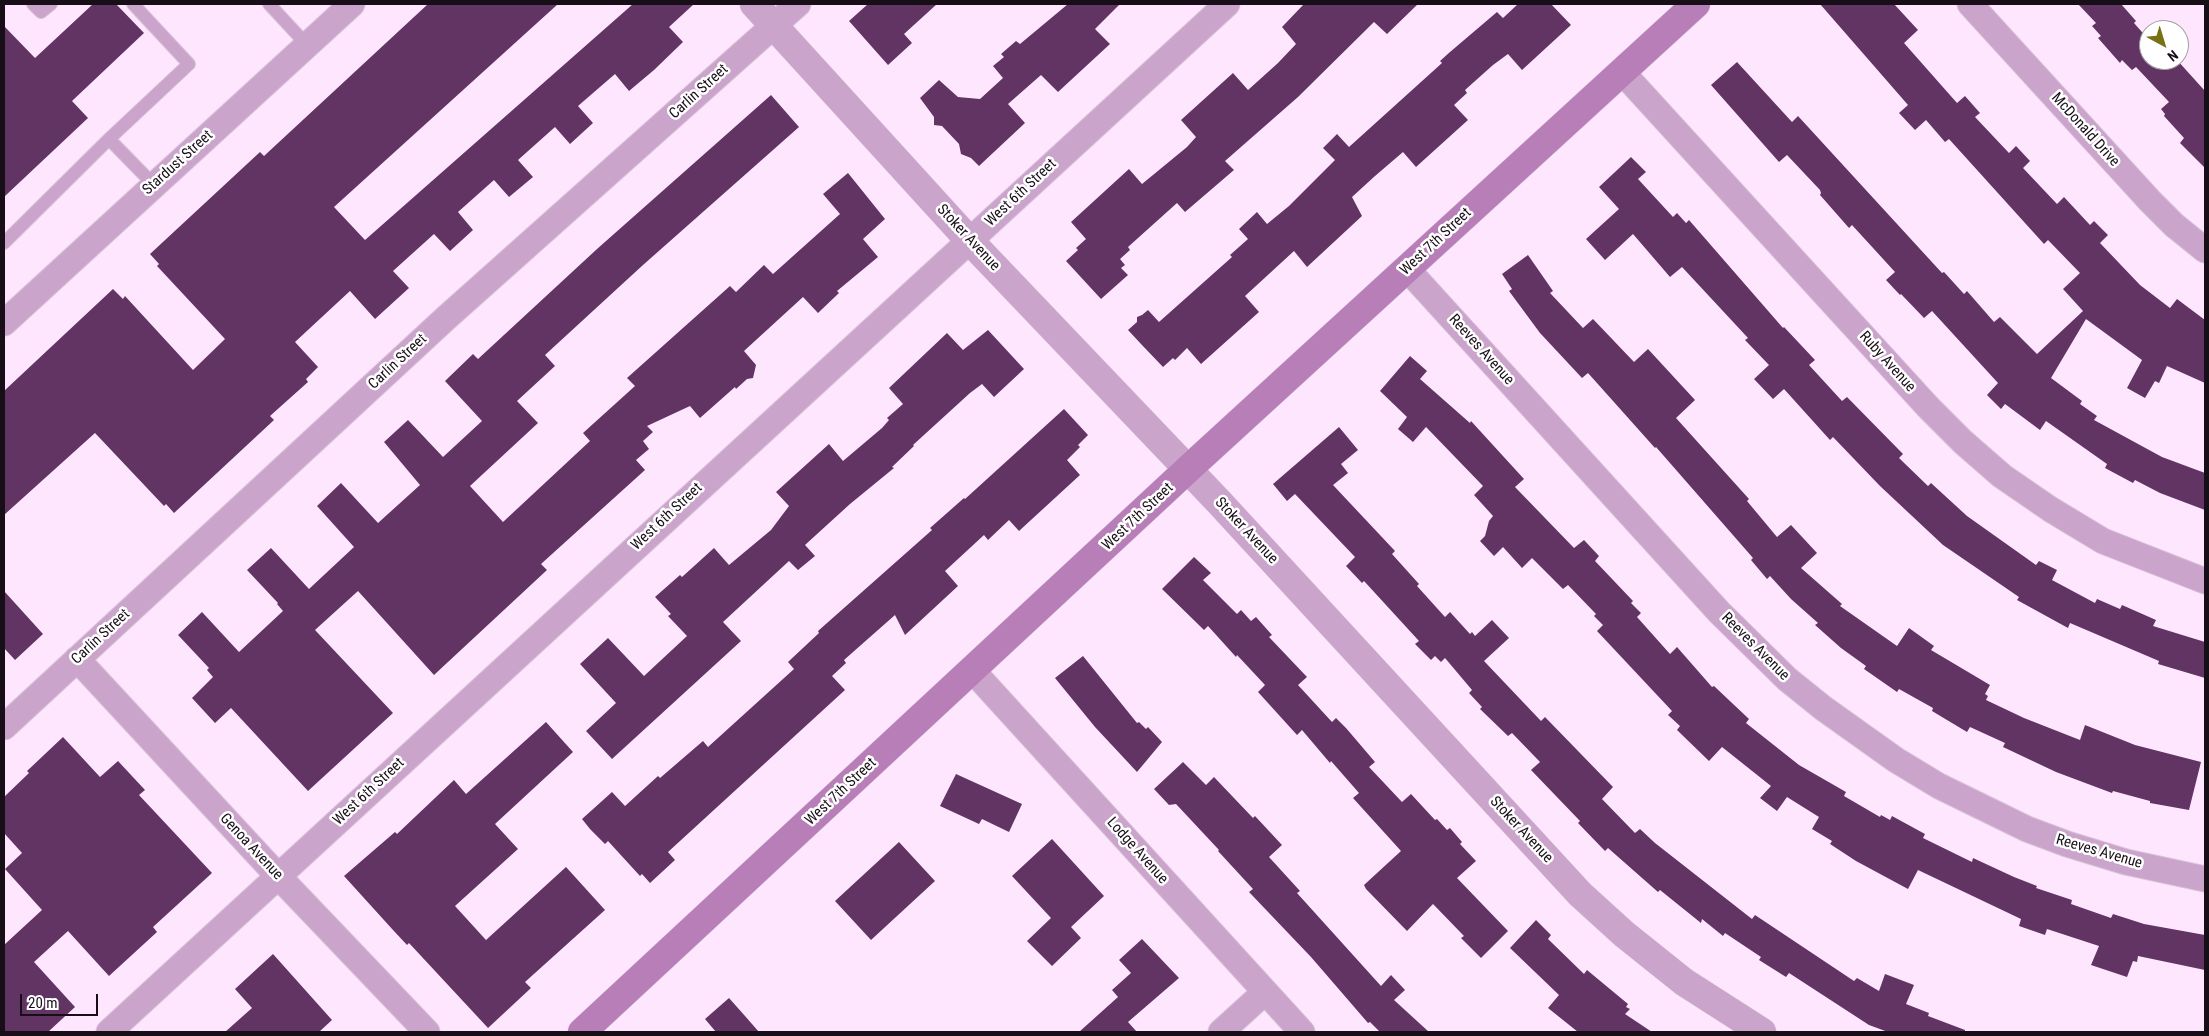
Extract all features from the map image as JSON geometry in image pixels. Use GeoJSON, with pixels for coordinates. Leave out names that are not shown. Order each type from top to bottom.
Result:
{"type":"FeatureCollection","features":[{"type":"Feature","properties":{"kind":"main road","name":"West 7th Street"},"geometry":{"type":"LineString","coordinates":[[582,1032],[1188,470],[1696,4]]}},
{"type":"Feature","properties":{"kind":"street","name":"Stoker Avenue"},"geometry":{"type":"LineString","coordinates":[[754,4],[969,240],[1233,516],[1580,894],[1624,934],[1684,982],[1762,1032]]}},
{"type":"Feature","properties":{"kind":"street","name":"Carlin Street"},"geometry":{"type":"LineString","coordinates":[[4,727],[454,312],[798,4]]}},
{"type":"Feature","properties":{"kind":"street","name":"West 6th Street"},"geometry":{"type":"LineString","coordinates":[[109,1032],[1227,4]]}},
{"type":"Feature","properties":{"kind":"street","name":"McDonald Drive"},"geometry":{"type":"LineString","coordinates":[[1970,4],[2150,201],[2174,225],[2205,250]]}},
{"type":"Feature","properties":{"kind":"street","name":"Stardust Street"},"geometry":{"type":"LineString","coordinates":[[4,323],[349,5]]}},
{"type":"Feature","properties":{"kind":"street","name":"Ruby Avenue"},"geometry":{"type":"LineString","coordinates":[[1622,72],[1928,407],[1989,465],[2050,509],[2103,541],[2205,581]]}},
{"type":"Feature","properties":{"kind":"street","name":"Reeves Avenue"},"geometry":{"type":"LineString","coordinates":[[1407,269],[1720,612],[1787,679],[1823,708],[1896,760],[1932,782],[2026,829],[2126,862],[2205,879]]}},
{"type":"Feature","properties":{"kind":"street","name":"Genoa Avenue"},"geometry":{"type":"LineString","coordinates":[[77,659],[278,876],[427,1032]]}},
{"type":"Feature","properties":{"kind":"street","name":"Lodge Avenue"},"geometry":{"type":"LineString","coordinates":[[972,670],[1302,1032]]}},
{"type":"Feature","properties":{"kind":"street"},"geometry":{"type":"LineString","coordinates":[[1221,1032],[1265,992]]}},
{"type":"Feature","properties":{"kind":"lane"},"geometry":{"type":"LineString","coordinates":[[33,4],[41,12],[51,4]]}},
{"type":"Feature","properties":{"kind":"lane"},"geometry":{"type":"LineString","coordinates":[[4,243],[109,139],[189,64],[133,4]]}},
{"type":"Feature","properties":{"kind":"lane"},"geometry":{"type":"LineString","coordinates":[[269,4],[307,45]]}},
{"type":"Feature","properties":{"kind":"lane"},"geometry":{"type":"LineString","coordinates":[[109,139],[154,185]]}},
{"type":"Feature","properties":{"kind":"building"},"geometry":{"type":"Polygon","coordinates":[[[93,4],[116,4],[144,33],[72,101],[88,118],[4,197],[4,26],[35,58],[93,4]]]}},
{"type":"Feature","properties":{"kind":"building"},"geometry":{"type":"Polygon","coordinates":[[[428,4],[558,4],[334,207],[365,240],[633,4],[694,4],[669,27],[683,42],[654,70],[629,91],[615,74],[578,106],[593,123],[570,144],[555,127],[518,160],[533,177],[509,197],[494,180],[458,212],[473,230],[450,251],[434,234],[393,271],[409,288],[375,319],[350,291],[295,342],[318,367],[306,379],[308,382],[270,416],[274,420],[174,513],[166,504],[164,506],[95,433],[4,515],[4,391],[113,289],[123,299],[125,296],[193,370],[225,339],[157,266],[159,264],[150,254],[260,152],[264,156],[428,4]]]}},
{"type":"Feature","properties":{"kind":"building"},"geometry":{"type":"Polygon","coordinates":[[[868,4],[937,4],[904,34],[912,43],[888,65],[849,21],[868,4]]]}},
{"type":"Feature","properties":{"kind":"building"},"geometry":{"type":"Polygon","coordinates":[[[1068,4],[1120,4],[1095,29],[1110,44],[1058,92],[1041,75],[1008,104],[1025,123],[979,166],[971,158],[961,154],[959,144],[942,126],[934,125],[934,117],[920,98],[939,80],[958,97],[980,99],[1003,78],[993,66],[1004,57],[1001,54],[1016,41],[1020,44],[1068,4]]]}},
{"type":"Feature","properties":{"kind":"building"},"geometry":{"type":"Polygon","coordinates":[[[1304,4],[1418,4],[1387,34],[1374,22],[1298,97],[1225,161],[1234,170],[1185,212],[1177,203],[1128,247],[1130,250],[1120,259],[1125,265],[1121,268],[1128,275],[1101,299],[1066,261],[1086,239],[1071,222],[1129,169],[1142,184],[1187,147],[1196,137],[1181,120],[1233,73],[1248,90],[1278,63],[1296,44],[1282,27],[1304,4]]]}},
{"type":"Feature","properties":{"kind":"building"},"geometry":{"type":"Polygon","coordinates":[[[1518,4],[1551,4],[1571,25],[1522,70],[1508,54],[1465,90],[1467,93],[1454,105],[1468,120],[1416,167],[1403,152],[1352,197],[1362,216],[1307,267],[1294,251],[1245,296],[1259,312],[1201,364],[1187,348],[1175,360],[1173,358],[1163,367],[1128,330],[1137,322],[1137,317],[1148,310],[1159,322],[1232,257],[1230,255],[1248,239],[1239,229],[1257,212],[1267,224],[1289,206],[1335,160],[1323,148],[1337,134],[1349,147],[1442,63],[1440,61],[1497,12],[1503,18],[1518,4]]]}},
{"type":"Feature","properties":{"kind":"building"},"geometry":{"type":"Polygon","coordinates":[[[1820,4],[1894,4],[1918,30],[1904,43],[1957,103],[1965,96],[1980,113],[1975,117],[2009,153],[2016,146],[2030,161],[2023,168],[2057,204],[2064,197],[2090,225],[2094,221],[2108,235],[2100,243],[2140,285],[2170,308],[2177,299],[2205,320],[2205,383],[2167,366],[2159,383],[2155,381],[2145,398],[2127,388],[2142,360],[2086,319],[2051,378],[2082,401],[2080,404],[2097,416],[2094,420],[2162,457],[2205,473],[2205,510],[2160,493],[2135,480],[2133,483],[2105,468],[2107,464],[2046,421],[2040,430],[2005,404],[2001,409],[1987,395],[1998,383],[1932,311],[1924,318],[1900,295],[1886,280],[1895,272],[1852,225],[1849,228],[1820,195],[1820,190],[1787,155],[1779,162],[1711,85],[1737,62],[1792,122],[1798,116],[1942,273],[1944,272],[1964,294],[1967,291],[1994,322],[2000,317],[2037,354],[2083,311],[2063,289],[2080,273],[2048,240],[2044,244],[1949,139],[1945,142],[1926,120],[1915,130],[1899,113],[1908,105],[1820,4]]]}},
{"type":"Feature","properties":{"kind":"building"},"geometry":{"type":"Polygon","coordinates":[[[2078,4],[2121,4],[2136,21],[2134,23],[2139,29],[2139,70],[2186,70],[2205,91],[2205,168],[2180,143],[2184,138],[2164,116],[2165,114],[2161,109],[2169,102],[2136,67],[2132,70],[2122,60],[2120,63],[2098,38],[2101,36],[2092,26],[2096,23],[2078,4]]]}},
{"type":"Feature","properties":{"kind":"building"},"geometry":{"type":"Polygon","coordinates":[[[771,95],[799,127],[643,265],[545,355],[555,366],[517,401],[538,423],[470,486],[503,522],[590,441],[583,433],[635,386],[627,378],[730,286],[736,292],[764,265],[773,274],[840,214],[823,194],[848,173],[885,219],[863,239],[878,257],[837,291],[839,293],[818,313],[803,297],[744,351],[756,365],[753,378],[747,379],[736,389],[735,387],[700,418],[690,406],[647,426],[653,432],[643,441],[649,449],[636,460],[645,470],[541,564],[547,570],[434,675],[358,591],[315,630],[393,713],[308,791],[231,708],[215,723],[192,698],[213,677],[207,670],[209,668],[178,635],[202,612],[239,652],[283,611],[278,603],[247,570],[271,548],[309,589],[354,547],[317,506],[341,483],[378,523],[420,485],[384,442],[408,420],[443,457],[482,421],[445,381],[473,354],[478,359],[597,249],[771,95]]]}},
{"type":"Feature","properties":{"kind":"building"},"geometry":{"type":"Polygon","coordinates":[[[1631,157],[1646,172],[1638,179],[1673,217],[1677,213],[1686,223],[1689,220],[1783,328],[1815,360],[1809,365],[1842,401],[1847,397],[1903,454],[1899,458],[1928,486],[1931,483],[1967,516],[2036,565],[2039,561],[2057,570],[2052,580],[2095,603],[2097,599],[2120,609],[2122,605],[2156,620],[2153,626],[2205,642],[2205,678],[2158,664],[2159,661],[2070,623],[2068,628],[2017,600],[2019,597],[1943,545],[1880,486],[1833,437],[1830,440],[1784,389],[1773,399],[1754,379],[1769,365],[1745,340],[1748,338],[1682,267],[1670,277],[1633,234],[1605,260],[1586,239],[1619,209],[1599,187],[1631,157]]]}},
{"type":"Feature","properties":{"kind":"building"},"geometry":{"type":"Polygon","coordinates":[[[1528,255],[1553,291],[1550,293],[1583,328],[1593,319],[1634,362],[1648,349],[1695,400],[1676,418],[1749,499],[1747,501],[1777,537],[1791,525],[1817,553],[1801,568],[1842,604],[1840,606],[1897,646],[1909,628],[1934,646],[1931,650],[1990,685],[1985,694],[1988,696],[1986,700],[2024,718],[2080,740],[2085,725],[2135,745],[2201,762],[2189,810],[2150,803],[2150,801],[2113,791],[2112,793],[2056,772],[2003,747],[2005,743],[1970,727],[1967,732],[1932,711],[1933,708],[1899,689],[1897,692],[1864,669],[1866,666],[1841,648],[1815,625],[1818,623],[1791,599],[1770,576],[1767,579],[1751,560],[1753,558],[1588,373],[1582,378],[1540,333],[1509,291],[1512,289],[1502,274],[1528,255]]]}},
{"type":"Feature","properties":{"kind":"building"},"geometry":{"type":"Polygon","coordinates":[[[988,330],[1024,369],[994,397],[982,384],[970,393],[913,445],[892,467],[894,468],[850,504],[805,545],[815,556],[798,570],[789,561],[723,622],[741,641],[612,759],[586,731],[616,703],[580,664],[608,638],[644,676],[687,636],[668,616],[671,614],[655,597],[680,575],[682,577],[714,548],[729,565],[771,530],[789,506],[776,492],[829,444],[843,461],[882,428],[889,420],[887,418],[903,404],[889,388],[947,333],[963,350],[988,330]]]}},
{"type":"Feature","properties":{"kind":"building"},"geometry":{"type":"Polygon","coordinates":[[[1410,356],[1427,371],[1420,379],[1470,423],[1471,421],[1524,479],[1515,487],[1574,548],[1584,540],[1599,556],[1595,561],[1633,601],[1631,603],[1641,613],[1637,617],[1670,654],[1677,647],[1712,687],[1714,686],[1749,719],[1746,723],[1799,765],[1846,792],[1844,796],[1880,817],[1881,815],[1890,820],[1892,816],[1925,834],[1923,838],[1972,862],[1973,858],[2037,886],[2036,888],[2072,900],[2071,904],[2111,918],[2113,914],[2144,924],[2205,935],[2205,970],[2138,956],[2137,962],[2133,961],[2127,977],[2091,965],[2099,946],[2047,929],[2045,935],[2019,926],[2021,919],[1918,870],[1908,889],[1856,861],[1830,844],[1832,841],[1812,829],[1819,817],[1787,797],[1777,811],[1760,798],[1771,786],[1722,747],[1709,761],[1677,730],[1680,726],[1668,715],[1672,711],[1597,631],[1603,625],[1594,616],[1596,614],[1568,585],[1563,589],[1532,558],[1522,568],[1503,547],[1494,556],[1480,541],[1485,536],[1489,521],[1493,516],[1474,495],[1483,486],[1426,427],[1413,442],[1398,429],[1407,417],[1380,391],[1410,356]]]}},
{"type":"Feature","properties":{"kind":"building"},"geometry":{"type":"Polygon","coordinates":[[[1064,409],[1088,435],[1078,445],[1080,447],[1067,460],[1080,475],[1019,531],[1009,520],[988,540],[984,535],[945,571],[958,586],[905,635],[895,615],[844,660],[846,663],[832,676],[845,690],[668,852],[675,860],[650,883],[642,874],[640,876],[608,841],[605,844],[590,829],[582,819],[612,792],[625,806],[658,776],[660,778],[703,741],[708,747],[794,669],[788,662],[819,633],[818,631],[1064,409]]]}},
{"type":"Feature","properties":{"kind":"building"},"geometry":{"type":"Polygon","coordinates":[[[1339,427],[1358,450],[1341,464],[1348,473],[1333,485],[1395,551],[1392,554],[1445,617],[1450,612],[1470,634],[1472,632],[1475,636],[1492,620],[1509,638],[1484,661],[1541,721],[1545,717],[1613,787],[1602,799],[1635,833],[1640,829],[1655,843],[1752,919],[1755,915],[1854,981],[1857,978],[1879,991],[1885,974],[1914,985],[1906,1004],[1929,1013],[1928,1016],[1965,1030],[1965,1032],[1888,1032],[1869,1025],[1789,973],[1786,977],[1759,960],[1761,957],[1725,933],[1723,936],[1702,919],[1701,923],[1660,890],[1658,892],[1608,848],[1605,851],[1578,823],[1580,821],[1531,770],[1540,762],[1512,733],[1508,736],[1480,709],[1482,707],[1469,693],[1472,690],[1445,658],[1441,662],[1435,656],[1431,660],[1415,644],[1419,641],[1364,581],[1362,583],[1346,566],[1355,557],[1295,494],[1287,501],[1273,484],[1339,427]]]}},
{"type":"Feature","properties":{"kind":"building"},"geometry":{"type":"Polygon","coordinates":[[[1194,557],[1211,573],[1203,580],[1237,614],[1241,610],[1251,621],[1256,617],[1272,635],[1269,637],[1307,677],[1298,685],[1332,722],[1336,718],[1346,728],[1375,762],[1369,767],[1402,802],[1411,794],[1435,820],[1437,819],[1447,830],[1450,828],[1462,842],[1460,844],[1476,861],[1457,878],[1508,931],[1481,958],[1461,938],[1464,936],[1433,904],[1407,931],[1366,889],[1364,885],[1401,851],[1353,798],[1359,793],[1331,761],[1330,763],[1302,730],[1297,735],[1258,692],[1265,685],[1208,626],[1204,630],[1162,589],[1194,557]]]}},
{"type":"Feature","properties":{"kind":"building"},"geometry":{"type":"Polygon","coordinates":[[[4,591],[43,634],[15,660],[4,648],[4,591]]]}},
{"type":"Feature","properties":{"kind":"building"},"geometry":{"type":"Polygon","coordinates":[[[1083,656],[1137,723],[1139,722],[1146,729],[1148,727],[1162,742],[1137,772],[1095,727],[1055,678],[1083,656]]]}},
{"type":"Feature","properties":{"kind":"building"},"geometry":{"type":"Polygon","coordinates":[[[546,722],[573,752],[495,824],[518,849],[455,906],[486,940],[566,867],[605,910],[525,982],[531,988],[488,1028],[409,943],[407,945],[344,876],[395,832],[397,834],[454,780],[466,794],[546,722]]]}},
{"type":"Feature","properties":{"kind":"building"},"geometry":{"type":"Polygon","coordinates":[[[63,737],[100,777],[118,761],[145,790],[139,795],[212,873],[153,927],[157,932],[109,976],[68,931],[34,962],[75,1007],[48,1032],[4,1032],[4,945],[42,910],[5,869],[22,853],[4,833],[4,797],[29,773],[27,771],[63,737]]]}},
{"type":"Feature","properties":{"kind":"building"},"geometry":{"type":"Polygon","coordinates":[[[1183,762],[1206,785],[1214,777],[1282,845],[1269,857],[1300,891],[1297,893],[1381,986],[1391,975],[1405,990],[1394,1000],[1429,1032],[1380,1032],[1370,1022],[1368,1023],[1311,957],[1249,892],[1253,889],[1219,850],[1176,804],[1169,805],[1154,789],[1183,762]]]}},
{"type":"Feature","properties":{"kind":"building"},"geometry":{"type":"Polygon","coordinates":[[[956,774],[1022,804],[1009,832],[982,819],[979,824],[940,806],[956,774]]]}},
{"type":"Feature","properties":{"kind":"building"},"geometry":{"type":"Polygon","coordinates":[[[1052,839],[1104,896],[1071,927],[1081,938],[1052,966],[1027,941],[1051,918],[1012,876],[1052,839]]]}},
{"type":"Feature","properties":{"kind":"building"},"geometry":{"type":"Polygon","coordinates":[[[899,842],[935,881],[871,940],[835,901],[899,842]]]}},
{"type":"Feature","properties":{"kind":"building"},"geometry":{"type":"Polygon","coordinates":[[[1536,920],[1551,935],[1548,939],[1584,974],[1587,970],[1628,1004],[1626,1007],[1630,1009],[1625,1014],[1652,1032],[1578,1032],[1548,1008],[1559,995],[1510,948],[1536,920]]]}},
{"type":"Feature","properties":{"kind":"building"},"geometry":{"type":"Polygon","coordinates":[[[1142,939],[1179,978],[1128,1022],[1137,1032],[1079,1032],[1118,997],[1112,990],[1131,973],[1119,960],[1142,939]]]}},
{"type":"Feature","properties":{"kind":"building"},"geometry":{"type":"Polygon","coordinates":[[[273,954],[332,1020],[319,1032],[225,1032],[252,1008],[235,989],[273,954]]]}},
{"type":"Feature","properties":{"kind":"building"},"geometry":{"type":"Polygon","coordinates":[[[729,998],[759,1032],[716,1032],[705,1019],[729,998]]]}}]}
